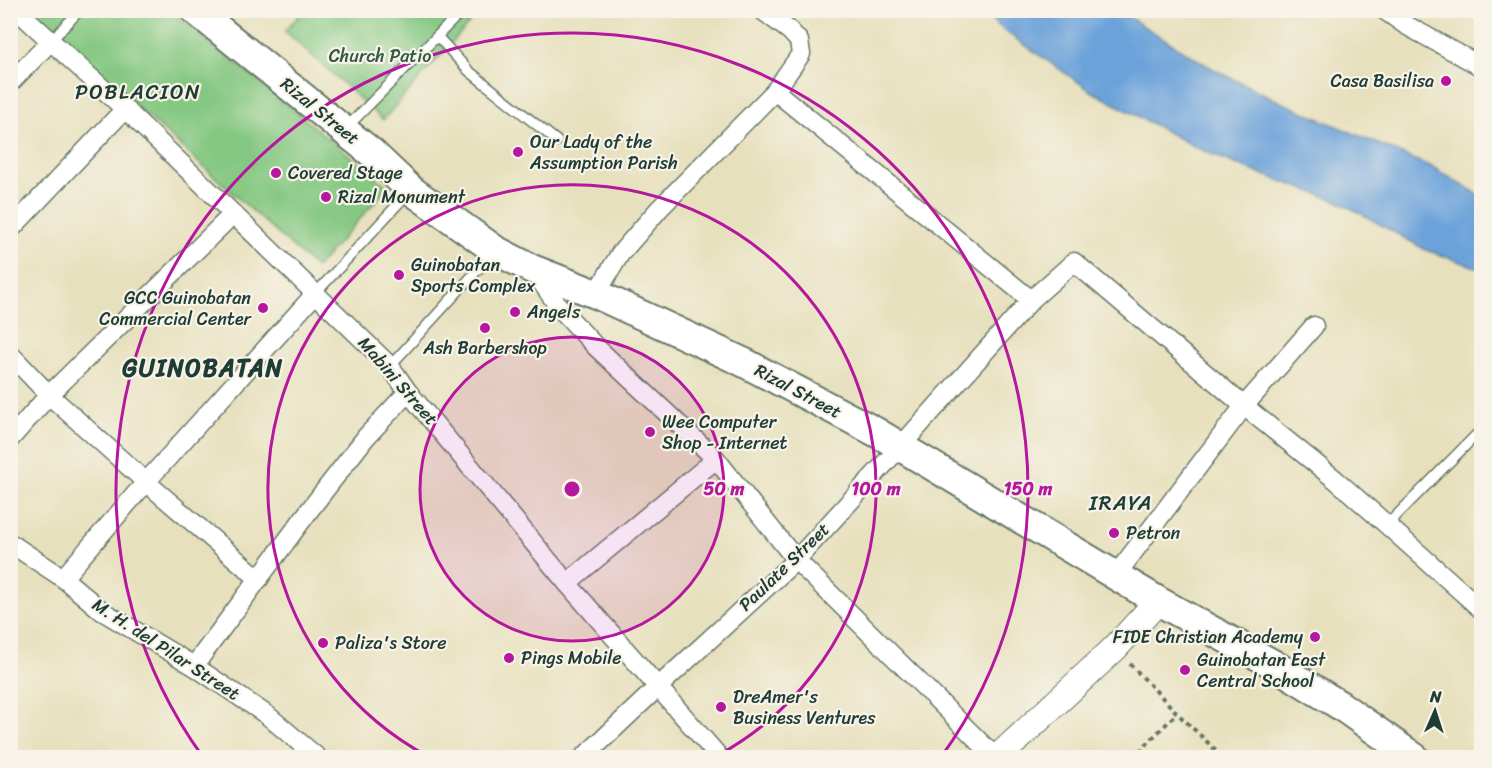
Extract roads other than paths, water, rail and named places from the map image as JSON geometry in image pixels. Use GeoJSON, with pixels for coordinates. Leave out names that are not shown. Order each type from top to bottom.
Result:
{"type":"FeatureCollection","features":[{"type":"Feature","properties":{"kind":"main road","name":"Rizal Street"},"geometry":{"type":"LineString","coordinates":[[195,10],[372,153],[411,190],[495,250],[532,269],[596,294],[745,363],[902,446],[1158,601],[1271,663],[1341,706],[1415,758]]}},
{"type":"Feature","properties":{"kind":"main road"},"geometry":{"type":"LineString","coordinates":[[997,758],[1116,648],[1158,601]]}},
{"type":"Feature","properties":{"kind":"street","name":"Mabini Street"},"geometry":{"type":"LineString","coordinates":[[17,10],[125,109],[390,366],[408,392],[567,583],[720,758]]}},
{"type":"Feature","properties":{"kind":"street"},"geometry":{"type":"LineString","coordinates":[[596,294],[620,254],[659,209],[775,91],[801,54],[799,41],[762,10]]}},
{"type":"Feature","properties":{"kind":"street"},"geometry":{"type":"LineString","coordinates":[[1384,10],[1404,24],[1482,67]]}},
{"type":"Feature","properties":{"kind":"street"},"geometry":{"type":"LineString","coordinates":[[10,83],[51,41]]}},
{"type":"Feature","properties":{"kind":"street"},"geometry":{"type":"LineString","coordinates":[[775,91],[1031,300]]}},
{"type":"Feature","properties":{"kind":"street"},"geometry":{"type":"LineString","coordinates":[[10,230],[125,109]]}},
{"type":"Feature","properties":{"kind":"street"},"geometry":{"type":"LineString","coordinates":[[10,439],[49,395],[233,214]]}},
{"type":"Feature","properties":{"kind":"street","name":"Paulate Street"},"geometry":{"type":"LineString","coordinates":[[583,758],[796,560],[902,446],[1031,300],[1074,262],[1244,406]]}},
{"type":"Feature","properties":{"kind":"street"},"geometry":{"type":"LineString","coordinates":[[532,269],[559,307],[595,346],[716,459],[796,560],[997,758]]}},
{"type":"Feature","properties":{"kind":"street"},"geometry":{"type":"LineString","coordinates":[[63,578],[315,294]]}},
{"type":"Feature","properties":{"kind":"street"},"geometry":{"type":"LineString","coordinates":[[1116,575],[1244,406],[1314,326]]}},
{"type":"Feature","properties":{"kind":"street"},"geometry":{"type":"LineString","coordinates":[[10,354],[49,395],[259,579]]}},
{"type":"Feature","properties":{"kind":"street"},"geometry":{"type":"LineString","coordinates":[[194,666],[366,437],[408,392]]}},
{"type":"Feature","properties":{"kind":"street"},"geometry":{"type":"LineString","coordinates":[[1244,406],[1336,480],[1482,610]]}},
{"type":"Feature","properties":{"kind":"street"},"geometry":{"type":"LineString","coordinates":[[567,583],[716,459]]}},
{"type":"Feature","properties":{"kind":"street","name":"M. H. del Pilar Street"},"geometry":{"type":"LineString","coordinates":[[10,543],[63,578],[102,611],[194,666],[267,715],[318,758]]}},
{"type":"Feature","properties":{"kind":"lane"},"geometry":{"type":"LineString","coordinates":[[51,41],[80,10]]}},
{"type":"Feature","properties":{"kind":"lane"},"geometry":{"type":"LineString","coordinates":[[344,130],[463,10]]}},
{"type":"Feature","properties":{"kind":"lane"},"geometry":{"type":"LineString","coordinates":[[437,36],[469,71],[557,141]]}},
{"type":"Feature","properties":{"kind":"lane"},"geometry":{"type":"LineString","coordinates":[[315,294],[411,190]]}},
{"type":"Feature","properties":{"kind":"lane"},"geometry":{"type":"LineString","coordinates":[[390,366],[495,250]]}},
{"type":"Feature","properties":{"kind":"lane"},"geometry":{"type":"LineString","coordinates":[[1388,525],[1482,429]]}},
{"type":"Feature","properties":{"kind":"water"},"geometry":{"type":"Polygon","coordinates":[[[982,11],[1114,11],[1132,19],[1213,69],[1283,103],[1434,168],[1481,196],[1481,269],[1426,250],[1340,202],[1250,170],[1197,148],[1091,91],[1006,32],[982,11]]]}},
{"type":"Feature","properties":{"kind":"place","name":"Casa Basilisa"},"geometry":{"type":"Point","coordinates":[1446,81]}},
{"type":"Feature","properties":{"kind":"place","name":"Our Lady of the Assumption Parish"},"geometry":{"type":"Point","coordinates":[518,152]}},
{"type":"Feature","properties":{"kind":"place","name":"Covered Stage"},"geometry":{"type":"Point","coordinates":[276,173]}},
{"type":"Feature","properties":{"kind":"place","name":"Rizal Monument"},"geometry":{"type":"Point","coordinates":[326,197]}},
{"type":"Feature","properties":{"kind":"place","name":"Guinobatan Sports Complex"},"geometry":{"type":"Point","coordinates":[399,275]}},
{"type":"Feature","properties":{"kind":"place","name":"GCC Guinobatan Commercial Center"},"geometry":{"type":"Point","coordinates":[263,308]}},
{"type":"Feature","properties":{"kind":"place","name":"Angels"},"geometry":{"type":"Point","coordinates":[515,312]}},
{"type":"Feature","properties":{"kind":"place","name":"Ash Barbershop"},"geometry":{"type":"Point","coordinates":[485,328]}},
{"type":"Feature","properties":{"kind":"place","name":"Wee Computer Shop - Internet"},"geometry":{"type":"Point","coordinates":[650,432]}},
{"type":"Feature","properties":{"kind":"place","name":"Petron"},"geometry":{"type":"Point","coordinates":[1114,533]}},
{"type":"Feature","properties":{"kind":"place","name":"FIDE Christian Academy"},"geometry":{"type":"Point","coordinates":[1315,637]}},
{"type":"Feature","properties":{"kind":"place","name":"Paliza's Store"},"geometry":{"type":"Point","coordinates":[323,643]}},
{"type":"Feature","properties":{"kind":"place","name":"Pings Mobile"},"geometry":{"type":"Point","coordinates":[509,658]}},
{"type":"Feature","properties":{"kind":"place","name":"Guinobatan East Central School"},"geometry":{"type":"Point","coordinates":[1185,670]}},
{"type":"Feature","properties":{"kind":"place","name":"DreAmer's Business Ventures"},"geometry":{"type":"Point","coordinates":[721,707]}},
{"type":"Feature","properties":{"kind":"district","name":"POBLACION"},"geometry":{"type":"Point","coordinates":[138,92]}},
{"type":"Feature","properties":{"kind":"district","name":"GUINOBATAN"},"geometry":{"type":"Point","coordinates":[203,368]}},
{"type":"Feature","properties":{"kind":"district","name":"IRAYA"},"geometry":{"type":"Point","coordinates":[1121,503]}},
{"type":"Feature","properties":{"kind":"park label","name":"Church Patio"},"geometry":{"type":"Point","coordinates":[380,56]}}]}
